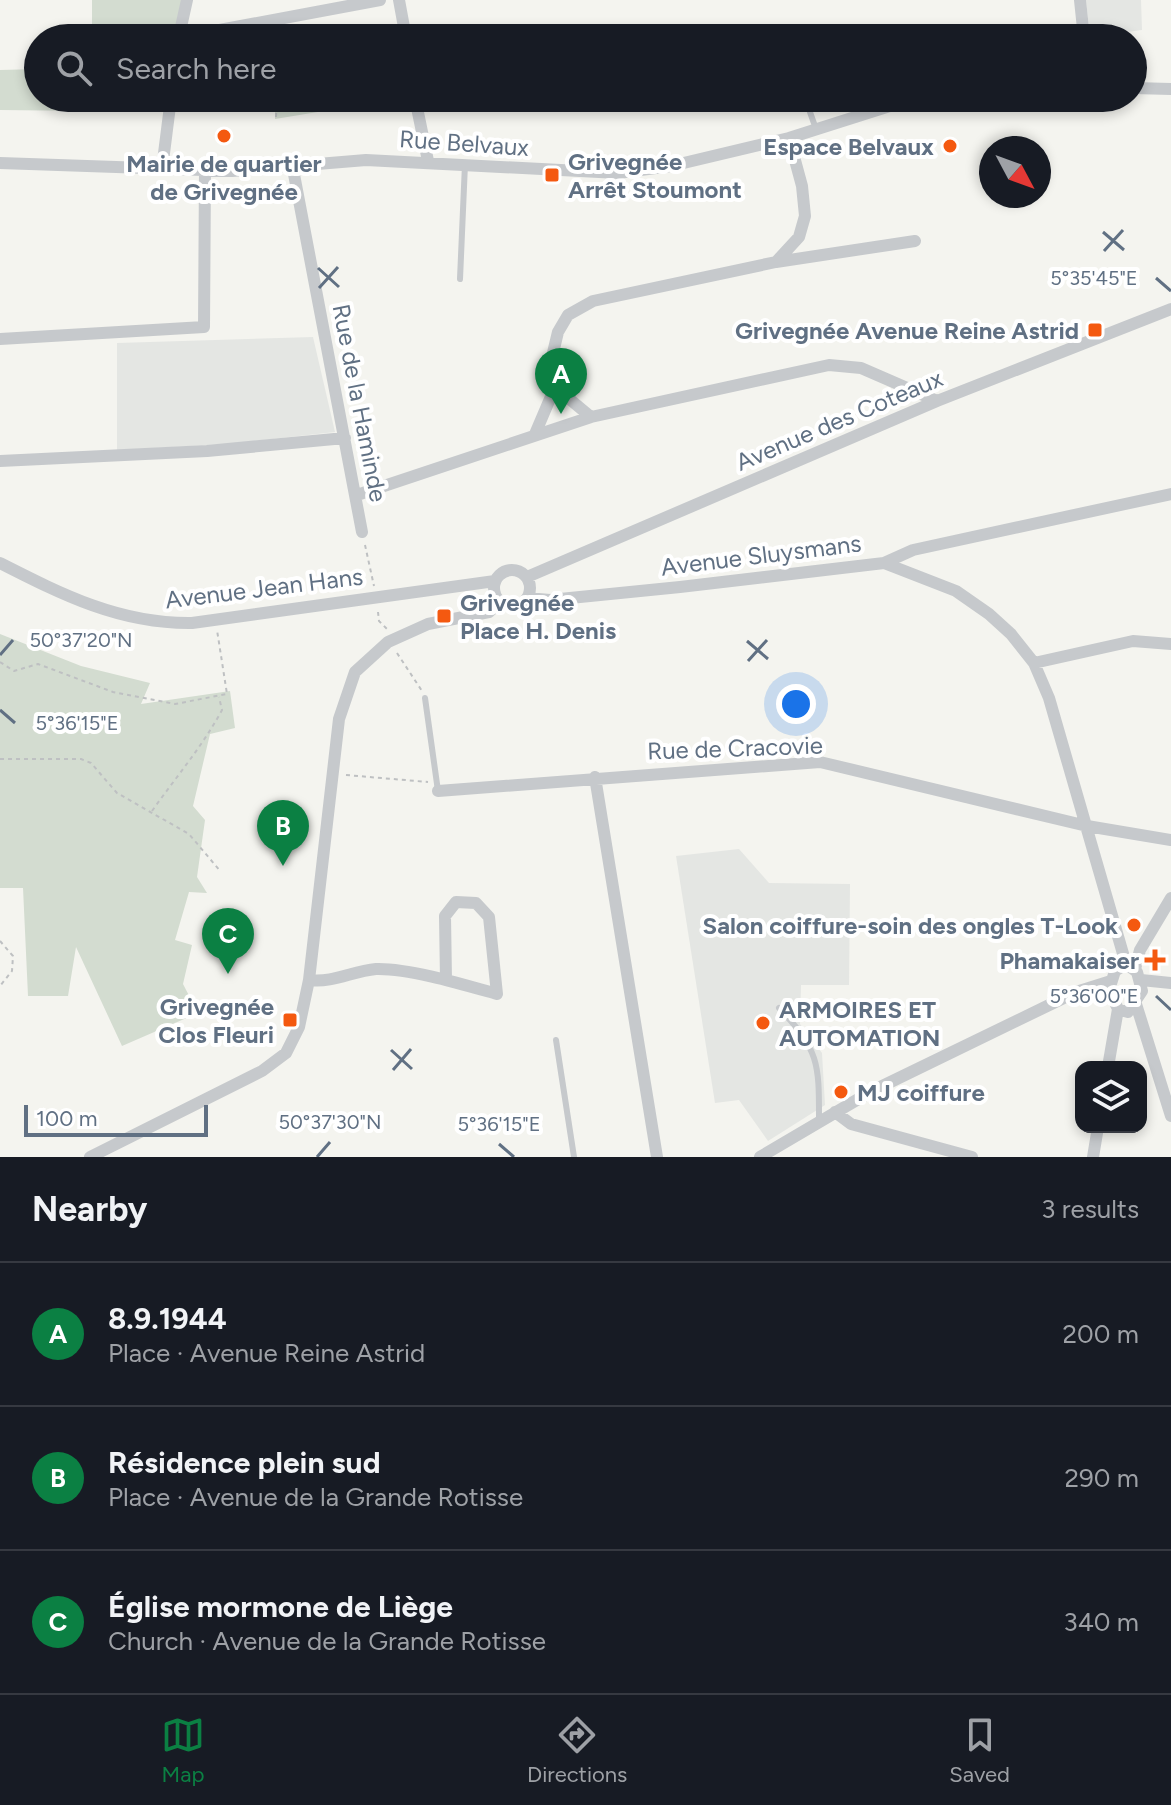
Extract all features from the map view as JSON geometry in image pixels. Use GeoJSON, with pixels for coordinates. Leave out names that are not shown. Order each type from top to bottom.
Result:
{"type":"FeatureCollection","features":[{"type":"Feature","properties":{"kind":"street"},"geometry":{"type":"LineString","coordinates":[[182,24],[187,0]]}},
{"type":"Feature","properties":{"kind":"street"},"geometry":{"type":"LineString","coordinates":[[252,24],[380,0]]}},
{"type":"Feature","properties":{"kind":"street"},"geometry":{"type":"LineString","coordinates":[[399,0],[403,24]]}},
{"type":"Feature","properties":{"kind":"street"},"geometry":{"type":"LineString","coordinates":[[1080,0],[1083,24]]}},
{"type":"Feature","properties":{"kind":"street"},"geometry":{"type":"LineString","coordinates":[[1147,88],[1171,89]]}},
{"type":"Feature","properties":{"kind":"street"},"geometry":{"type":"LineString","coordinates":[[162,169],[169,112]]}},
{"type":"Feature","properties":{"kind":"street"},"geometry":{"type":"LineString","coordinates":[[418,112],[428,161]]}},
{"type":"Feature","properties":{"kind":"street","name":"Rue Belvaux"},"geometry":{"type":"LineString","coordinates":[[0,163],[205,170],[293,169],[366,160],[428,161],[552,172],[618,173],[671,166],[789,138],[870,112]]}},
{"type":"Feature","properties":{"kind":"street"},"geometry":{"type":"LineString","coordinates":[[776,262],[799,237],[805,201],[789,138]]}},
{"type":"Feature","properties":{"kind":"street","name":"Rue de la Haminde"},"geometry":{"type":"LineString","coordinates":[[293,169],[362,532]]}},
{"type":"Feature","properties":{"kind":"street"},"geometry":{"type":"LineString","coordinates":[[0,339],[204,327],[205,170]]}},
{"type":"Feature","properties":{"kind":"street"},"geometry":{"type":"LineString","coordinates":[[799,237],[806,249],[818,257]]}},
{"type":"Feature","properties":{"kind":"street"},"geometry":{"type":"LineString","coordinates":[[535,434],[555,387],[554,344],[568,315],[577,309],[593,301],[776,262],[915,241]]}},
{"type":"Feature","properties":{"kind":"street","name":"Avenue des Coteaux"},"geometry":{"type":"LineString","coordinates":[[527,577],[937,401],[1171,309]]}},
{"type":"Feature","properties":{"kind":"street"},"geometry":{"type":"LineString","coordinates":[[357,495],[591,417],[840,364],[906,385],[937,401]]}},
{"type":"Feature","properties":{"kind":"street"},"geometry":{"type":"LineString","coordinates":[[555,387],[591,417]]}},
{"type":"Feature","properties":{"kind":"street"},"geometry":{"type":"LineString","coordinates":[[0,461],[207,451],[345,438]]}},
{"type":"Feature","properties":{"kind":"street"},"geometry":{"type":"LineString","coordinates":[[884,563],[913,550],[1171,494]]}},
{"type":"Feature","properties":{"kind":"street","name":"Avenue Jean Hans"},"geometry":{"type":"LineString","coordinates":[[0,563],[75,601],[117,616],[164,624],[215,620],[495,581]]}},
{"type":"Feature","properties":{"kind":"street","name":"Avenue Sluysmans"},"geometry":{"type":"LineString","coordinates":[[527,598],[550,600],[884,563],[972,600],[1011,634],[1034,663],[1049,698],[1134,971]]}},
{"type":"Feature","properties":{"kind":"street"},"geometry":{"type":"LineString","coordinates":[[512,570],[527,577],[530,592],[527,598],[510,606],[500,602],[496,596],[495,581],[502,573],[512,570]]}},
{"type":"Feature","properties":{"kind":"street"},"geometry":{"type":"LineString","coordinates":[[90,1157],[262,1071],[286,1053],[299,1027],[309,980],[339,719],[355,672],[388,642],[428,624],[489,612],[500,602]]}},
{"type":"Feature","properties":{"kind":"street"},"geometry":{"type":"LineString","coordinates":[[1034,663],[1133,641],[1171,644]]}},
{"type":"Feature","properties":{"kind":"street","name":"Rue de Cracovie"},"geometry":{"type":"LineString","coordinates":[[434,787],[820,762],[1087,826],[1171,840]]}},
{"type":"Feature","properties":{"kind":"street"},"geometry":{"type":"LineString","coordinates":[[595,777],[657,1157]]}},
{"type":"Feature","properties":{"kind":"street"},"geometry":{"type":"LineString","coordinates":[[1118,1009],[1128,1012],[1136,1004],[1142,991],[1134,971],[1140,950],[1171,898]]}},
{"type":"Feature","properties":{"kind":"street"},"geometry":{"type":"LineString","coordinates":[[309,980],[337,980],[375,969],[446,980],[497,994],[489,917],[476,903],[456,902],[445,916],[446,980]]}},
{"type":"Feature","properties":{"kind":"street"},"geometry":{"type":"LineString","coordinates":[[1109,1061],[1118,1009],[1109,990],[1115,971],[1134,971],[1171,983]]}},
{"type":"Feature","properties":{"kind":"street"},"geometry":{"type":"LineString","coordinates":[[760,1157],[835,1112],[1076,992],[1111,981]]}},
{"type":"Feature","properties":{"kind":"street"},"geometry":{"type":"LineString","coordinates":[[1136,1004],[1171,1116]]}},
{"type":"Feature","properties":{"kind":"street"},"geometry":{"type":"LineString","coordinates":[[835,1112],[851,1124],[972,1157]]}},
{"type":"Feature","properties":{"kind":"street"},"geometry":{"type":"LineString","coordinates":[[1093,1157],[1097,1133]]}},
{"type":"Feature","properties":{"kind":"lane"},"geometry":{"type":"LineString","coordinates":[[810,112],[816,129]]}},
{"type":"Feature","properties":{"kind":"lane"},"geometry":{"type":"LineString","coordinates":[[460,279],[465,164]]}},
{"type":"Feature","properties":{"kind":"lane"},"geometry":{"type":"LineString","coordinates":[[425,698],[434,787]]}},
{"type":"Feature","properties":{"kind":"lane"},"geometry":{"type":"LineString","coordinates":[[779,1008],[803,1035],[816,1059],[819,1122]]}},
{"type":"Feature","properties":{"kind":"lane"},"geometry":{"type":"LineString","coordinates":[[556,1040],[574,1157]]}},
{"type":"Feature","properties":{"kind":"path"},"geometry":{"type":"LineString","coordinates":[[276,112],[276,117]]}},
{"type":"Feature","properties":{"kind":"path","name":"Rue de la Haminde"},"geometry":{"type":"LineString","coordinates":[[362,532],[377,597]]}},
{"type":"Feature","properties":{"kind":"path"},"geometry":{"type":"LineString","coordinates":[[0,662],[14,671],[38,664],[113,692],[175,704],[219,696],[227,694],[215,620]]}},
{"type":"Feature","properties":{"kind":"path"},"geometry":{"type":"LineString","coordinates":[[151,812],[175,777],[202,746],[222,710],[219,696]]}},
{"type":"Feature","properties":{"kind":"path"},"geometry":{"type":"LineString","coordinates":[[0,759],[81,759],[91,763],[107,786],[189,834],[221,872]]}},
{"type":"Feature","properties":{"kind":"path"},"geometry":{"type":"LineString","coordinates":[[333,774],[434,787]]}},
{"type":"Feature","properties":{"kind":"path"},"geometry":{"type":"LineString","coordinates":[[0,941],[13,956],[12,971],[0,986]]}},
{"type":"Feature","properties":{"kind":"shaded area"},"geometry":{"type":"Polygon","coordinates":[[[92,0],[183,0],[180,24],[92,24],[92,0]]]}},
{"type":"Feature","properties":{"kind":"shaded area"},"geometry":{"type":"Polygon","coordinates":[[[1086,0],[1141,0],[1142,24],[1089,24],[1086,0]]]}},
{"type":"Feature","properties":{"kind":"shaded area"},"geometry":{"type":"Polygon","coordinates":[[[24,69],[24,110],[0,110],[0,70],[24,69]]]}},
{"type":"Feature","properties":{"kind":"shaded area"},"geometry":{"type":"Polygon","coordinates":[[[275,112],[318,112],[275,119],[275,112]]]}},
{"type":"Feature","properties":{"kind":"shaded area"},"geometry":{"type":"Polygon","coordinates":[[[313,337],[335,432],[226,444],[117,450],[117,343],[313,337]]]}},
{"type":"Feature","properties":{"kind":"shaded area"},"geometry":{"type":"Polygon","coordinates":[[[0,634],[81,666],[150,683],[141,704],[230,691],[235,728],[210,734],[193,806],[205,820],[197,877],[207,893],[189,892],[175,940],[192,945],[183,984],[198,1013],[122,1046],[76,947],[68,996],[28,996],[23,888],[0,888],[0,634]]]}},
{"type":"Feature","properties":{"kind":"shaded area"},"geometry":{"type":"Polygon","coordinates":[[[739,849],[769,883],[850,884],[849,985],[801,985],[800,1024],[822,1053],[825,1105],[768,1141],[739,1100],[715,1103],[676,856],[739,849]]]}},
{"type":"Feature","properties":{"kind":"place","name":"Mairie de quartier de Grivegnée"},"geometry":{"type":"Point","coordinates":[224,136]}},
{"type":"Feature","properties":{"kind":"place","name":"Espace Belvaux"},"geometry":{"type":"Point","coordinates":[950,146]}},
{"type":"Feature","properties":{"kind":"place","name":"Grivegnée Arrêt Stoumont"},"geometry":{"type":"Point","coordinates":[552,175]}},
{"type":"Feature","properties":{"kind":"place","name":"Grivegnée Avenue Reine Astrid"},"geometry":{"type":"Point","coordinates":[1095,330]}},
{"type":"Feature","properties":{"kind":"place","name":"8.9.1944"},"geometry":{"type":"Point","coordinates":[561,414]}},
{"type":"Feature","properties":{"kind":"place","name":"Grivegnée Place H. Denis"},"geometry":{"type":"Point","coordinates":[444,616]}},
{"type":"Feature","properties":{"kind":"place","name":"Résidence plein sud"},"geometry":{"type":"Point","coordinates":[283,866]}},
{"type":"Feature","properties":{"kind":"place","name":"Salon coiffure-soin des ongles T-Look"},"geometry":{"type":"Point","coordinates":[1134,925]}},
{"type":"Feature","properties":{"kind":"place","name":"Phamakaiser"},"geometry":{"type":"Point","coordinates":[1155,960]}},
{"type":"Feature","properties":{"kind":"place","name":"Église mormone de Liège"},"geometry":{"type":"Point","coordinates":[228,974]}},
{"type":"Feature","properties":{"kind":"place","name":"Grivegnée Clos Fleuri"},"geometry":{"type":"Point","coordinates":[290,1020]}},
{"type":"Feature","properties":{"kind":"place","name":"ARMOIRES ET AUTOMATION"},"geometry":{"type":"Point","coordinates":[763,1023]}},
{"type":"Feature","properties":{"kind":"place","name":"MJ coiffure"},"geometry":{"type":"Point","coordinates":[841,1092]}}]}
